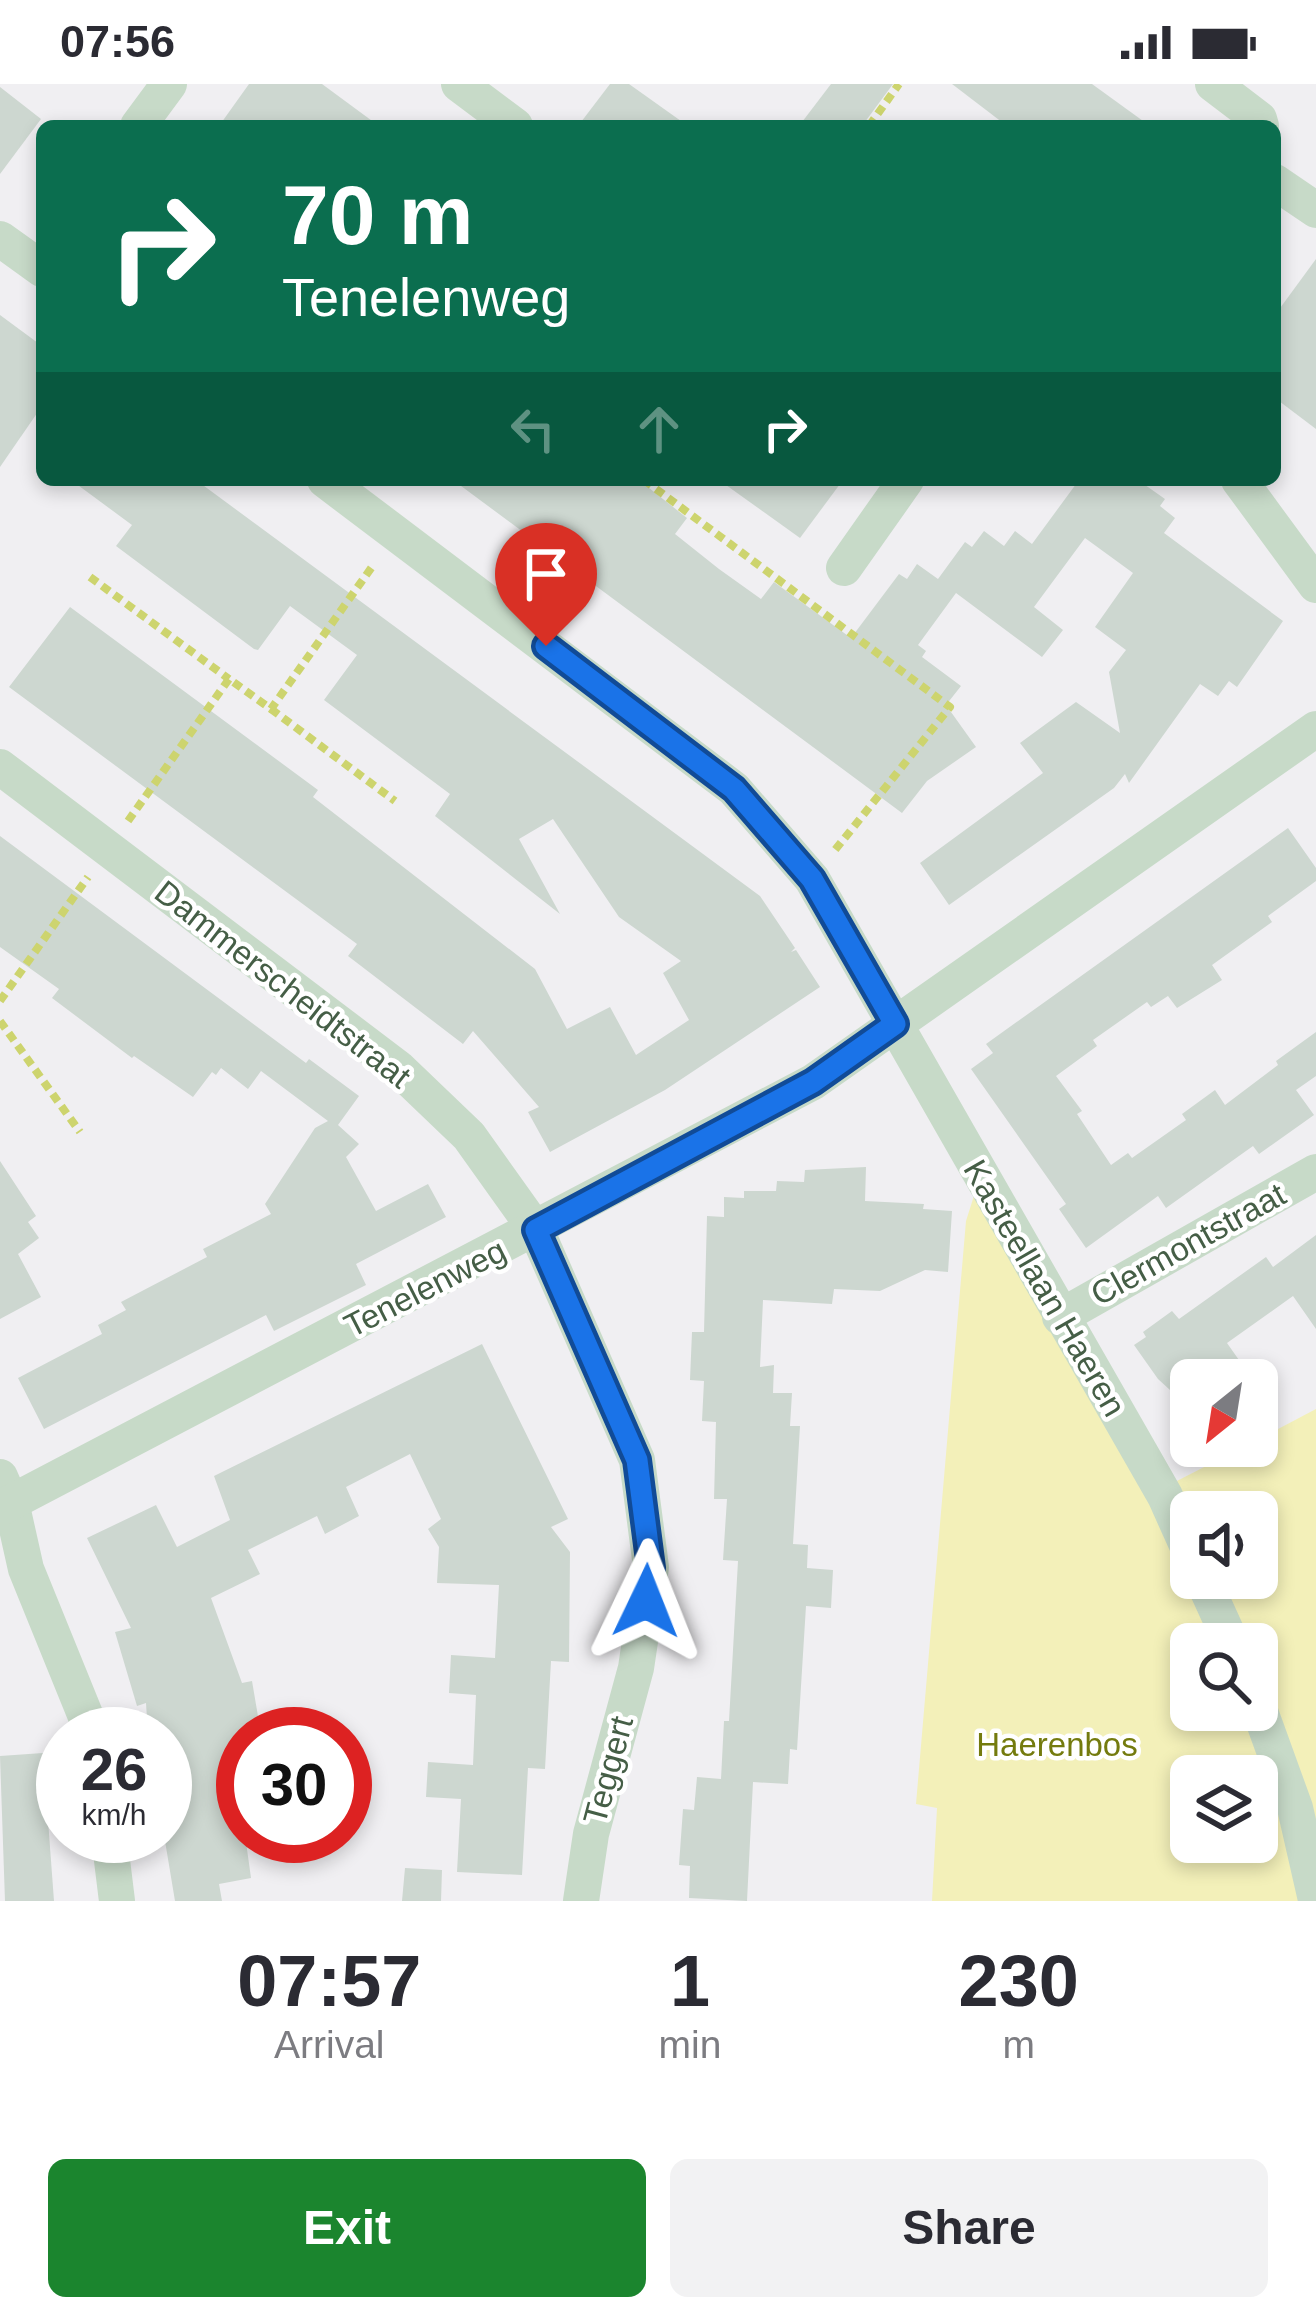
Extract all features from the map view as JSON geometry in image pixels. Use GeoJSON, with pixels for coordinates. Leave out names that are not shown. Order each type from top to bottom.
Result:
{"type":"FeatureCollection","features":[{"type":"Feature","properties":{"kind":"street"},"geometry":{"type":"LineString","coordinates":[[142,120],[169,84]]}},
{"type":"Feature","properties":{"kind":"street"},"geometry":{"type":"LineString","coordinates":[[459,84],[507,120]]}},
{"type":"Feature","properties":{"kind":"street"},"geometry":{"type":"LineString","coordinates":[[1213,84],[1260,120]]}},
{"type":"Feature","properties":{"kind":"street"},"geometry":{"type":"LineString","coordinates":[[1281,186],[1316,211]]}},
{"type":"Feature","properties":{"kind":"street"},"geometry":{"type":"LineString","coordinates":[[0,239],[36,261]]}},
{"type":"Feature","properties":{"kind":"street","name":"Kasteellaan Haeren"},"geometry":{"type":"LineString","coordinates":[[333,486],[734,789],[812,879],[1170,1507]]}},
{"type":"Feature","properties":{"kind":"street"},"geometry":{"type":"LineString","coordinates":[[844,568],[902,486]]}},
{"type":"Feature","properties":{"kind":"street"},"geometry":{"type":"LineString","coordinates":[[1243,486],[1316,585]]}},
{"type":"Feature","properties":{"kind":"street","name":"Tenelenweg"},"geometry":{"type":"LineString","coordinates":[[4,1496],[536,1230],[813,1082],[1316,729]]}},
{"type":"Feature","properties":{"kind":"street","name":"Dammerscheidtstraat"},"geometry":{"type":"LineString","coordinates":[[0,767],[398,1068],[469,1136],[536,1230]]}},
{"type":"Feature","properties":{"kind":"street","name":"Clermontstraat"},"geometry":{"type":"LineString","coordinates":[[1060,1317],[1316,1172]]}},
{"type":"Feature","properties":{"kind":"street","name":"Teggert"},"geometry":{"type":"LineString","coordinates":[[536,1230],[637,1460],[651,1568],[636,1668],[591,1834],[581,1901]]}},
{"type":"Feature","properties":{"kind":"street"},"geometry":{"type":"LineString","coordinates":[[4,1496],[26,1569],[82,1707]]}},
{"type":"Feature","properties":{"kind":"street"},"geometry":{"type":"LineString","coordinates":[[1267,1731],[1295,1808],[1316,1900]]}},
{"type":"Feature","properties":{"kind":"street"},"geometry":{"type":"LineString","coordinates":[[112,1863],[117,1901]]}},
{"type":"Feature","properties":{"kind":"path"},"geometry":{"type":"LineString","coordinates":[[873,120],[898,84]]}},
{"type":"Feature","properties":{"kind":"path"},"geometry":{"type":"LineString","coordinates":[[652,486],[950,707],[812,879]]}},
{"type":"Feature","properties":{"kind":"path"},"geometry":{"type":"LineString","coordinates":[[271,710],[396,533]]}},
{"type":"Feature","properties":{"kind":"path"},"geometry":{"type":"LineString","coordinates":[[90,578],[395,801]]}},
{"type":"Feature","properties":{"kind":"path"},"geometry":{"type":"LineString","coordinates":[[0,1001],[229,679]]}},
{"type":"Feature","properties":{"kind":"path"},"geometry":{"type":"LineString","coordinates":[[0,1021],[80,1132]]}},
{"type":"Feature","properties":{"kind":"green space","name":"Haerenbos"},"geometry":{"type":"Polygon","coordinates":[[[984,1164],[1173,1483],[1204,1467],[1278,1467],[1278,1429],[1316,1409],[1316,1901],[932,1901],[937,1808],[916,1804],[966,1221],[984,1164]]]}},
{"type":"Feature","properties":{"kind":"building"},"geometry":{"type":"Polygon","coordinates":[[[249,84],[322,84],[371,120],[223,120],[249,84]]]}},
{"type":"Feature","properties":{"kind":"building"},"geometry":{"type":"Polygon","coordinates":[[[610,84],[629,84],[680,120],[583,120],[610,84]]]}},
{"type":"Feature","properties":{"kind":"building"},"geometry":{"type":"Polygon","coordinates":[[[831,84],[893,84],[866,120],[804,120],[831,84]]]}},
{"type":"Feature","properties":{"kind":"building"},"geometry":{"type":"Polygon","coordinates":[[[952,84],[1092,84],[1142,120],[999,120],[952,84]]]}},
{"type":"Feature","properties":{"kind":"building"},"geometry":{"type":"Polygon","coordinates":[[[0,87],[41,119],[0,174],[0,87]]]}},
{"type":"Feature","properties":{"kind":"building"},"geometry":{"type":"Polygon","coordinates":[[[1316,259],[1316,429],[1281,403],[1281,307],[1316,259]]]}},
{"type":"Feature","properties":{"kind":"building"},"geometry":{"type":"Polygon","coordinates":[[[0,315],[36,342],[36,415],[0,467],[0,315]]]}},
{"type":"Feature","properties":{"kind":"building"},"geometry":{"type":"Polygon","coordinates":[[[79,486],[204,486],[760,896],[795,948],[791,952],[796,950],[820,987],[665,1090],[550,1152],[528,1112],[539,1107],[473,1031],[463,1044],[348,956],[357,944],[9,687],[70,607],[318,790],[313,797],[535,969],[567,1029],[610,1007],[636,1055],[689,1020],[663,973],[681,961],[619,917],[553,819],[519,839],[560,914],[435,816],[450,794],[324,700],[357,655],[290,606],[258,650],[254,649],[116,546],[132,525],[79,486]]]}},
{"type":"Feature","properties":{"kind":"building"},"geometry":{"type":"Polygon","coordinates":[[[461,486],[647,486],[687,518],[675,534],[719,569],[761,599],[774,582],[851,638],[899,574],[907,579],[917,564],[938,579],[965,542],[972,547],[984,531],[1004,546],[1015,531],[1032,544],[1075,486],[1147,486],[1165,499],[1160,506],[1175,518],[1164,533],[1283,621],[1237,687],[1229,681],[1218,696],[1200,684],[1129,783],[1125,774],[1114,788],[949,905],[920,863],[1043,773],[1020,743],[1076,702],[1120,733],[1109,672],[1126,650],[1095,627],[1133,573],[1085,538],[1034,607],[1063,630],[1042,657],[956,593],[918,645],[926,651],[922,657],[961,686],[946,705],[976,747],[927,781],[902,813],[461,486]]]}},
{"type":"Feature","properties":{"kind":"building"},"geometry":{"type":"Polygon","coordinates":[[[727,486],[839,486],[800,538],[727,486]]]}},
{"type":"Feature","properties":{"kind":"building"},"geometry":{"type":"Polygon","coordinates":[[[1288,828],[1316,868],[1316,881],[1268,916],[1272,922],[1212,965],[1222,980],[1177,1008],[1168,996],[1151,1007],[1147,1002],[1093,1040],[1097,1046],[1056,1076],[1082,1111],[1077,1114],[1111,1165],[1128,1153],[1132,1158],[1186,1120],[1182,1114],[1215,1090],[1225,1105],[1316,1032],[1316,1076],[1296,1090],[1314,1115],[1259,1154],[1253,1146],[1166,1208],[1158,1196],[1086,1248],[1059,1209],[1066,1204],[971,1069],[993,1053],[986,1044],[1288,828]]]}},
{"type":"Feature","properties":{"kind":"building"},"geometry":{"type":"Polygon","coordinates":[[[0,836],[306,1063],[309,1059],[359,1096],[338,1125],[359,1144],[346,1157],[376,1211],[428,1184],[446,1217],[356,1264],[366,1285],[274,1331],[266,1315],[44,1429],[18,1378],[102,1334],[98,1325],[126,1310],[121,1302],[207,1257],[203,1249],[271,1214],[265,1204],[315,1128],[328,1121],[261,1071],[248,1089],[221,1068],[216,1075],[212,1072],[193,1097],[52,998],[59,989],[0,947],[0,836]]]}},
{"type":"Feature","properties":{"kind":"building"},"geometry":{"type":"Polygon","coordinates":[[[0,1161],[36,1216],[28,1222],[39,1238],[18,1254],[41,1297],[0,1319],[0,1161]]]}},
{"type":"Feature","properties":{"kind":"building"},"geometry":{"type":"Polygon","coordinates":[[[866,1167],[865,1201],[924,1204],[923,1209],[952,1211],[948,1272],[925,1270],[880,1291],[834,1289],[832,1304],[763,1300],[760,1367],[774,1365],[773,1393],[792,1393],[790,1426],[800,1426],[793,1544],[808,1545],[807,1568],[833,1570],[831,1608],[806,1606],[797,1750],[790,1749],[788,1784],[753,1782],[747,1901],[689,1898],[690,1866],[679,1865],[683,1809],[694,1810],[697,1777],[721,1779],[738,1561],[723,1560],[727,1499],[714,1499],[716,1422],[702,1421],[704,1381],[690,1380],[692,1332],[704,1332],[707,1216],[724,1217],[724,1197],[744,1198],[744,1191],[776,1191],[777,1181],[804,1182],[805,1170],[866,1167]]]}},
{"type":"Feature","properties":{"kind":"building"},"geometry":{"type":"Polygon","coordinates":[[[1316,1235],[1316,1329],[1293,1296],[1227,1343],[1238,1359],[1170,1359],[1170,1390],[1158,1379],[1134,1345],[1146,1337],[1143,1332],[1172,1311],[1179,1319],[1266,1257],[1273,1267],[1316,1235]]]}},
{"type":"Feature","properties":{"kind":"building"},"geometry":{"type":"Polygon","coordinates":[[[482,1344],[568,1519],[551,1527],[570,1552],[569,1662],[551,1661],[545,1769],[528,1768],[522,1875],[457,1872],[461,1799],[426,1797],[428,1762],[473,1765],[476,1695],[449,1693],[451,1655],[495,1658],[499,1585],[437,1583],[439,1547],[428,1529],[441,1519],[410,1454],[346,1487],[359,1516],[325,1534],[317,1516],[248,1550],[260,1574],[211,1598],[242,1683],[252,1681],[256,1707],[216,1707],[216,1863],[249,1863],[251,1878],[219,1884],[222,1901],[175,1901],[169,1863],[192,1863],[192,1707],[137,1706],[115,1632],[131,1628],[87,1538],[156,1505],[177,1547],[230,1520],[214,1476],[482,1344]]]}},
{"type":"Feature","properties":{"kind":"building"},"geometry":{"type":"Polygon","coordinates":[[[36,1753],[36,1863],[51,1863],[54,1901],[5,1901],[0,1756],[36,1753]]]}},
{"type":"Feature","properties":{"kind":"building"},"geometry":{"type":"Polygon","coordinates":[[[405,1868],[442,1870],[441,1901],[402,1901],[405,1868]]]}},
{"type":"Feature","properties":{"kind":"route"},"geometry":{"type":"LineString","coordinates":[[546,646],[734,789],[812,879],[895,1024],[813,1082],[536,1230],[637,1460],[651,1568],[646,1601]]}}]}
